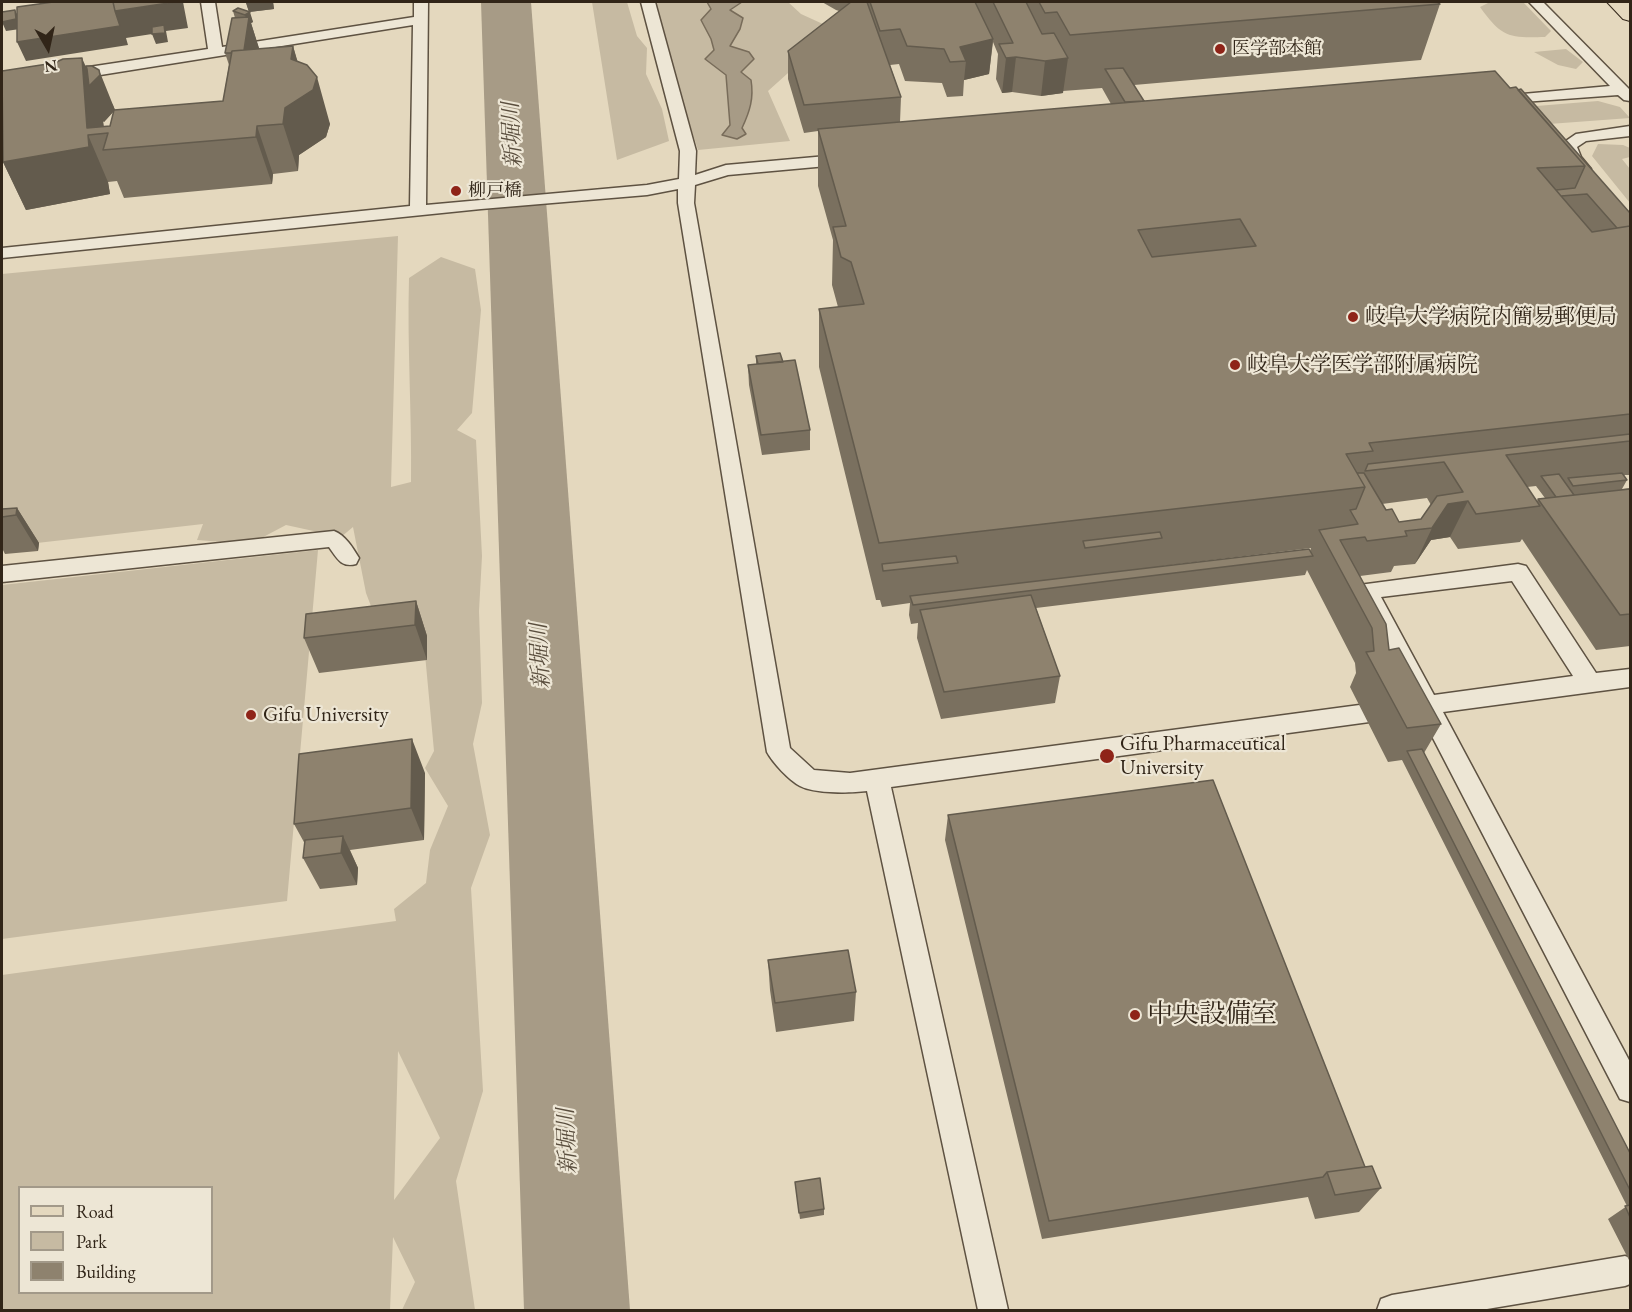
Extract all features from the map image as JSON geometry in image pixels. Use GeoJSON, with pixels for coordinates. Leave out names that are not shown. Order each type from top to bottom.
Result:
{"type":"FeatureCollection","features":[{"type":"Feature","properties":{"kind":"main road"},"geometry":{"type":"LineString","coordinates":[[1617,2],[1630,15]]}},
{"type":"Feature","properties":{"kind":"lane"},"geometry":{"type":"LineString","coordinates":[[208,2],[216,52]]}},
{"type":"Feature","properties":{"kind":"lane"},"geometry":{"type":"LineString","coordinates":[[418,211],[421,2]]}},
{"type":"Feature","properties":{"kind":"lane"},"geometry":{"type":"LineString","coordinates":[[648,2],[687,151],[686,203],[779,752],[808,779],[850,783],[877,780],[1630,678]]}},
{"type":"Feature","properties":{"kind":"lane"},"geometry":{"type":"LineString","coordinates":[[1536,2],[1626,95]]}},
{"type":"Feature","properties":{"kind":"lane"},"geometry":{"type":"LineString","coordinates":[[58,76],[420,20]]}},
{"type":"Feature","properties":{"kind":"lane"},"geometry":{"type":"LineString","coordinates":[[1480,103],[1626,95]]}},
{"type":"Feature","properties":{"kind":"lane"},"geometry":{"type":"LineString","coordinates":[[1595,184],[1574,159],[1568,145],[1582,137],[1630,131]]}},
{"type":"Feature","properties":{"kind":"lane"},"geometry":{"type":"LineString","coordinates":[[2,253],[481,204],[647,190],[686,183],[726,170],[869,157]]}},
{"type":"Feature","properties":{"kind":"lane"},"geometry":{"type":"LineString","coordinates":[[2,573],[334,539],[348,558]]}},
{"type":"Feature","properties":{"kind":"lane"},"geometry":{"type":"LineString","coordinates":[[1590,683],[1518,572],[1367,591],[1630,1089]]}},
{"type":"Feature","properties":{"kind":"lane"},"geometry":{"type":"LineString","coordinates":[[877,780],[993,1311]]}},
{"type":"Feature","properties":{"kind":"lane"},"geometry":{"type":"LineString","coordinates":[[1392,1311],[1625,1271]]}},
{"type":"Feature","properties":{"kind":"green space"},"geometry":{"type":"Polygon","coordinates":[[[592,2],[627,2],[637,36],[647,48],[646,74],[662,109],[669,141],[617,160],[592,2]]]}},
{"type":"Feature","properties":{"kind":"green space"},"geometry":{"type":"Polygon","coordinates":[[[655,2],[788,2],[801,14],[836,30],[768,91],[790,141],[698,150],[663,42],[655,2]]]}},
{"type":"Feature","properties":{"kind":"green space"},"geometry":{"type":"Polygon","coordinates":[[[1490,2],[1523,2],[1551,31],[1545,37],[1508,34],[1495,25],[1480,7],[1490,2]]]}},
{"type":"Feature","properties":{"kind":"green space"},"geometry":{"type":"Polygon","coordinates":[[[1566,49],[1583,62],[1576,69],[1558,65],[1534,52],[1566,49]]]}},
{"type":"Feature","properties":{"kind":"green space"},"geometry":{"type":"Polygon","coordinates":[[[1598,101],[1620,107],[1630,118],[1549,124],[1512,108],[1598,101]]]}},
{"type":"Feature","properties":{"kind":"green space"},"geometry":{"type":"Polygon","coordinates":[[[1598,144],[1623,145],[1630,148],[1630,157],[1622,159],[1630,169],[1630,203],[1592,156],[1598,144]]]}},
{"type":"Feature","properties":{"kind":"green space"},"geometry":{"type":"Polygon","coordinates":[[[398,236],[391,487],[411,482],[409,278],[441,257],[475,269],[481,310],[472,413],[457,430],[476,440],[482,556],[479,611],[482,703],[473,744],[490,835],[471,888],[483,1091],[456,1181],[475,1310],[402,1310],[415,1282],[393,1237],[390,1310],[2,1310],[2,975],[396,921],[394,909],[426,883],[430,850],[448,806],[425,768],[434,751],[422,622],[385,643],[366,593],[353,527],[341,537],[286,525],[250,544],[197,540],[203,524],[2,547],[2,274],[398,236]],[[398,1051],[394,1200],[440,1138],[398,1051]]]}},
{"type":"Feature","properties":{"kind":"green space"},"geometry":{"type":"Polygon","coordinates":[[[318,550],[287,901],[2,939],[2,585],[318,550]]]}},
{"type":"Feature","properties":{"kind":"shaded area"},"geometry":{"type":"Polygon","coordinates":[[[707,2],[742,2],[730,10],[743,18],[740,29],[730,46],[749,52],[754,59],[741,72],[751,80],[752,99],[742,128],[746,134],[737,139],[722,135],[730,125],[726,75],[705,59],[714,50],[701,20],[711,9],[707,2]]]}},
{"type":"Feature","properties":{"kind":"building"},"geometry":{"type":"Polygon","coordinates":[[[53,2],[113,2],[120,26],[17,42],[17,7],[53,2]]]}},
{"type":"Feature","properties":{"kind":"building"},"geometry":{"type":"Polygon","coordinates":[[[113,2],[175,2],[115,11],[113,2]]]}},
{"type":"Feature","properties":{"kind":"building"},"geometry":{"type":"Polygon","coordinates":[[[851,2],[867,2],[901,97],[804,105],[788,51],[851,2]]]}},
{"type":"Feature","properties":{"kind":"building"},"geometry":{"type":"Polygon","coordinates":[[[870,2],[975,2],[993,39],[960,47],[966,61],[950,62],[944,49],[907,46],[900,29],[880,31],[870,2]]]}},
{"type":"Feature","properties":{"kind":"building"},"geometry":{"type":"Polygon","coordinates":[[[993,2],[1026,2],[1042,34],[1054,33],[1068,58],[1045,61],[1006,58],[999,44],[1013,43],[993,2]]]}},
{"type":"Feature","properties":{"kind":"building"},"geometry":{"type":"Polygon","coordinates":[[[1039,2],[1437,2],[1440,4],[1070,35],[1057,12],[1045,13],[1039,2]]]}},
{"type":"Feature","properties":{"kind":"building"},"geometry":{"type":"Polygon","coordinates":[[[238,8],[250,12],[245,15],[233,11],[238,8]]]}},
{"type":"Feature","properties":{"kind":"building"},"geometry":{"type":"Polygon","coordinates":[[[15,10],[16,19],[2,22],[2,12],[15,10]]]}},
{"type":"Feature","properties":{"kind":"building"},"geometry":{"type":"Polygon","coordinates":[[[249,17],[244,50],[225,53],[232,18],[249,17]]]}},
{"type":"Feature","properties":{"kind":"building"},"geometry":{"type":"Polygon","coordinates":[[[164,25],[165,33],[152,34],[152,27],[164,25]]]}},
{"type":"Feature","properties":{"kind":"building"},"geometry":{"type":"Polygon","coordinates":[[[293,46],[291,59],[307,65],[317,77],[313,90],[285,108],[283,124],[257,126],[256,137],[103,150],[108,133],[88,135],[89,147],[3,162],[2,71],[54,63],[63,59],[82,58],[87,128],[110,126],[114,110],[223,101],[232,51],[293,46]]]}},
{"type":"Feature","properties":{"kind":"building"},"geometry":{"type":"Polygon","coordinates":[[[86,66],[99,70],[100,75],[89,86],[87,69],[86,66]]]}},
{"type":"Feature","properties":{"kind":"building"},"geometry":{"type":"Polygon","coordinates":[[[1123,68],[1144,101],[1125,102],[1105,69],[1123,68]]]}},
{"type":"Feature","properties":{"kind":"building","name":"岐阜大学医学部附属病院"},"geometry":{"type":"Polygon","coordinates":[[[1495,71],[1510,88],[1516,87],[1585,166],[1537,168],[1592,232],[1630,226],[1630,414],[1369,443],[1373,451],[1346,454],[1365,487],[879,543],[819,309],[864,304],[851,262],[841,257],[833,227],[846,226],[818,129],[1495,71]],[[1240,219],[1138,230],[1152,257],[1256,246],[1240,219]]]}},
{"type":"Feature","properties":{"kind":"building"},"geometry":{"type":"Polygon","coordinates":[[[1521,89],[1630,213],[1630,226],[1617,228],[1587,194],[1561,196],[1556,190],[1575,188],[1585,166],[1518,90],[1521,89]]]}},
{"type":"Feature","properties":{"kind":"building"},"geometry":{"type":"Polygon","coordinates":[[[780,353],[783,362],[758,364],[756,356],[780,353]]]}},
{"type":"Feature","properties":{"kind":"building"},"geometry":{"type":"Polygon","coordinates":[[[795,360],[810,430],[761,435],[748,365],[795,360]]]}},
{"type":"Feature","properties":{"kind":"building"},"geometry":{"type":"Polygon","coordinates":[[[1630,434],[1630,441],[1506,455],[1540,506],[1476,514],[1468,501],[1448,504],[1432,528],[1405,531],[1407,536],[1367,541],[1365,537],[1340,540],[1386,624],[1389,650],[1399,648],[1441,724],[1407,728],[1366,652],[1374,651],[1372,628],[1319,530],[1358,524],[1350,510],[1356,509],[1365,487],[1357,473],[1364,473],[1386,510],[1392,509],[1399,522],[1421,519],[1437,496],[1463,492],[1444,462],[1365,471],[1368,464],[1630,434]]]}},
{"type":"Feature","properties":{"kind":"building"},"geometry":{"type":"Polygon","coordinates":[[[1622,473],[1627,480],[1573,486],[1568,478],[1622,473]]]}},
{"type":"Feature","properties":{"kind":"building"},"geometry":{"type":"Polygon","coordinates":[[[1559,474],[1574,495],[1556,497],[1541,476],[1559,474]]]}},
{"type":"Feature","properties":{"kind":"building"},"geometry":{"type":"Polygon","coordinates":[[[1630,489],[1630,614],[1620,615],[1538,499],[1630,489]]]}},
{"type":"Feature","properties":{"kind":"building"},"geometry":{"type":"Polygon","coordinates":[[[17,508],[16,515],[2,517],[2,509],[17,508]]]}},
{"type":"Feature","properties":{"kind":"building"},"geometry":{"type":"Polygon","coordinates":[[[1160,532],[1162,538],[1085,548],[1083,541],[1160,532]]]}},
{"type":"Feature","properties":{"kind":"building"},"geometry":{"type":"Polygon","coordinates":[[[1309,549],[1313,556],[913,605],[910,596],[1309,549]]]}},
{"type":"Feature","properties":{"kind":"building"},"geometry":{"type":"Polygon","coordinates":[[[956,556],[958,563],[883,571],[882,564],[956,556]]]}},
{"type":"Feature","properties":{"kind":"building"},"geometry":{"type":"Polygon","coordinates":[[[1031,595],[1060,676],[944,692],[920,610],[1031,595]]]}},
{"type":"Feature","properties":{"kind":"building"},"geometry":{"type":"Polygon","coordinates":[[[416,601],[415,625],[304,638],[306,614],[416,601]]]}},
{"type":"Feature","properties":{"kind":"building"},"geometry":{"type":"Polygon","coordinates":[[[412,739],[411,808],[294,824],[299,754],[412,739]]]}},
{"type":"Feature","properties":{"kind":"building"},"geometry":{"type":"Polygon","coordinates":[[[1422,749],[1630,1153],[1630,1190],[1407,751],[1422,749]]]}},
{"type":"Feature","properties":{"kind":"building","name":"中央設備室"},"geometry":{"type":"Polygon","coordinates":[[[1213,780],[1365,1167],[1327,1172],[1323,1177],[1049,1221],[948,815],[1213,780]]]}},
{"type":"Feature","properties":{"kind":"building"},"geometry":{"type":"Polygon","coordinates":[[[343,836],[341,853],[303,858],[305,840],[343,836]]]}},
{"type":"Feature","properties":{"kind":"building"},"geometry":{"type":"Polygon","coordinates":[[[848,950],[856,992],[775,1003],[768,960],[848,950]]]}},
{"type":"Feature","properties":{"kind":"building"},"geometry":{"type":"Polygon","coordinates":[[[1372,1166],[1381,1188],[1335,1195],[1327,1172],[1372,1166]]]}},
{"type":"Feature","properties":{"kind":"building"},"geometry":{"type":"Polygon","coordinates":[[[820,1178],[824,1209],[799,1213],[795,1182],[820,1178]]]}},
{"type":"Feature","properties":{"kind":"building"},"geometry":{"type":"Polygon","coordinates":[[[1630,1205],[1630,1217],[1625,1206],[1630,1205]]]}},
{"type":"Feature","properties":{"kind":"waterway","name":"新堀川"},"geometry":{"type":"LineString","coordinates":[[506,2],[577,1310]]}},
{"type":"Feature","properties":{"kind":"place","name":"医学部本館"},"geometry":{"type":"Point","coordinates":[1220,49]}},
{"type":"Feature","properties":{"kind":"place","name":"柳戸橋"},"geometry":{"type":"Point","coordinates":[456,191]}},
{"type":"Feature","properties":{"kind":"place","name":"岐阜大学病院内簡易郵便局"},"geometry":{"type":"Point","coordinates":[1353,317]}},
{"type":"Feature","properties":{"kind":"place","name":"岐阜大学医学部附属病院"},"geometry":{"type":"Point","coordinates":[1235,365]}},
{"type":"Feature","properties":{"kind":"place","name":"Gifu University"},"geometry":{"type":"Point","coordinates":[251,715]}},
{"type":"Feature","properties":{"kind":"place","name":"Gifu Pharmaceutical University"},"geometry":{"type":"Point","coordinates":[1107,756]}},
{"type":"Feature","properties":{"kind":"place","name":"中央設備室"},"geometry":{"type":"Point","coordinates":[1135,1015]}}]}
